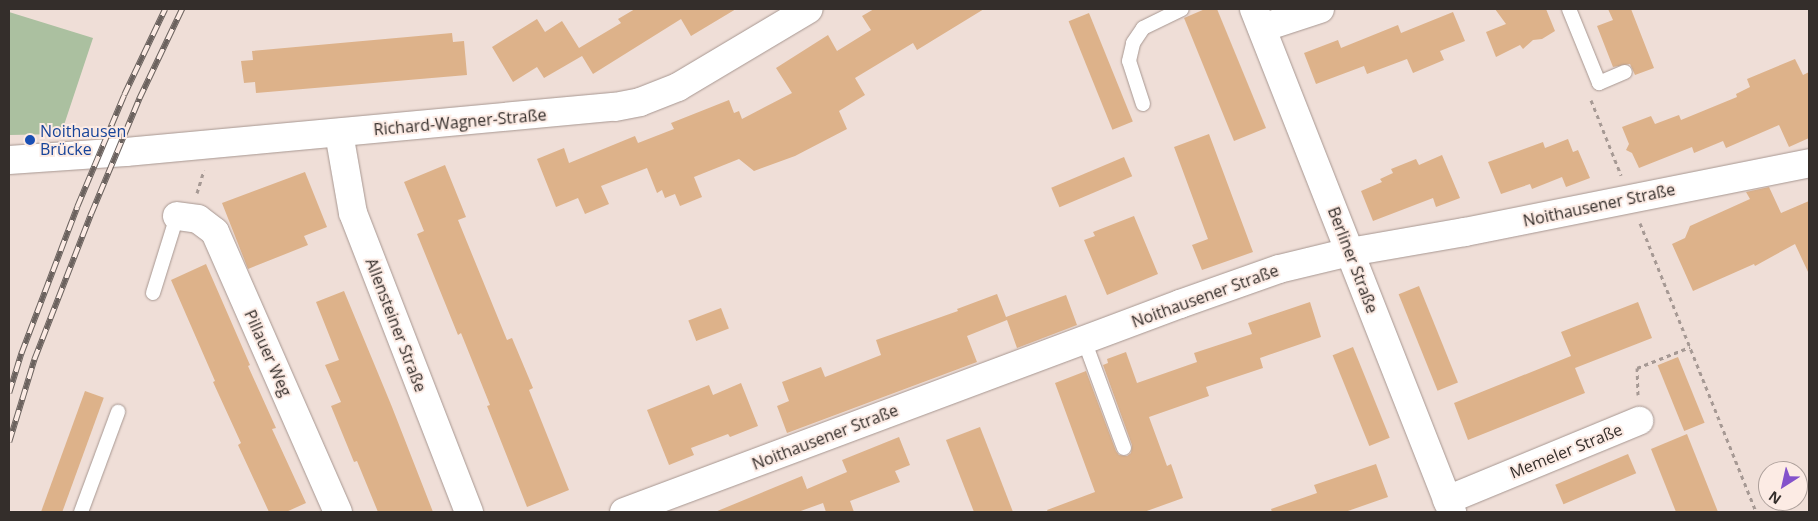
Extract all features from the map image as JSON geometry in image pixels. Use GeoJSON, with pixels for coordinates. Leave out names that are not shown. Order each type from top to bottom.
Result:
{"type":"FeatureCollection","features":[{"type":"Feature","properties":{"kind":"street","name":"Richard-Wagner-Straße"},"geometry":{"type":"LineString","coordinates":[[9,160],[208,145],[589,111],[640,102],[678,87],[809,9]]}},
{"type":"Feature","properties":{"kind":"street"},"geometry":{"type":"LineString","coordinates":[[1258,18],[1320,9]]}},
{"type":"Feature","properties":{"kind":"street","name":"Berliner Straße"},"geometry":{"type":"LineString","coordinates":[[1258,18],[1450,506]]}},
{"type":"Feature","properties":{"kind":"street","name":"Allensteiner Straße"},"geometry":{"type":"LineString","coordinates":[[339,133],[353,213],[469,512]]}},
{"type":"Feature","properties":{"kind":"street","name":"Noithausener Straße"},"geometry":{"type":"LineString","coordinates":[[624,512],[1279,269],[1350,252],[1474,230],[1809,162]]}},
{"type":"Feature","properties":{"kind":"street","name":"Pillauer Weg"},"geometry":{"type":"LineString","coordinates":[[184,217],[198,219],[215,232],[338,512]]}},
{"type":"Feature","properties":{"kind":"street","name":"Memeler Straße"},"geometry":{"type":"LineString","coordinates":[[1450,506],[1639,420]]}},
{"type":"Feature","properties":{"kind":"lane"},"geometry":{"type":"LineString","coordinates":[[1143,104],[1130,62],[1133,43],[1143,28],[1182,9]]}},
{"type":"Feature","properties":{"kind":"lane"},"geometry":{"type":"LineString","coordinates":[[1569,9],[1599,82],[1625,72]]}},
{"type":"Feature","properties":{"kind":"lane"},"geometry":{"type":"LineString","coordinates":[[153,293],[184,217]]}},
{"type":"Feature","properties":{"kind":"lane"},"geometry":{"type":"LineString","coordinates":[[1084,340],[1124,448]]}},
{"type":"Feature","properties":{"kind":"lane"},"geometry":{"type":"LineString","coordinates":[[81,512],[118,412]]}},
{"type":"Feature","properties":{"kind":"path"},"geometry":{"type":"LineString","coordinates":[[1590,99],[1756,512]]}},
{"type":"Feature","properties":{"kind":"path"},"geometry":{"type":"LineString","coordinates":[[184,217],[208,162],[208,145]]}},
{"type":"Feature","properties":{"kind":"path","name":"Memeler Straße"},"geometry":{"type":"LineString","coordinates":[[1639,420],[1637,368],[1690,347]]}},
{"type":"Feature","properties":{"kind":"green space"},"geometry":{"type":"Polygon","coordinates":[[[9,12],[93,38],[61,134],[10,135],[9,133],[9,12]]]}},
{"type":"Feature","properties":{"kind":"building"},"geometry":{"type":"Polygon","coordinates":[[[635,9],[736,9],[691,36],[681,19],[593,74],[582,56],[544,78],[537,67],[513,82],[492,47],[537,19],[545,32],[562,21],[579,48],[621,23],[618,19],[635,9]]]}},
{"type":"Feature","properties":{"kind":"building"},"geometry":{"type":"Polygon","coordinates":[[[874,9],[984,9],[917,50],[913,43],[855,78],[865,95],[839,111],[847,129],[795,156],[754,171],[739,159],[694,177],[702,197],[680,206],[675,194],[665,198],[662,190],[657,193],[647,168],[601,186],[609,204],[585,214],[578,198],[556,207],[537,159],[564,148],[569,163],[635,136],[638,143],[674,129],[671,123],[729,100],[734,113],[739,111],[742,119],[792,93],[776,68],[828,35],[837,51],[871,30],[862,16],[874,9]]]}},
{"type":"Feature","properties":{"kind":"building"},"geometry":{"type":"Polygon","coordinates":[[[1205,9],[1217,9],[1266,128],[1234,141],[1184,18],[1205,9]]]}},
{"type":"Feature","properties":{"kind":"building"},"geometry":{"type":"Polygon","coordinates":[[[1495,9],[1546,9],[1555,31],[1542,39],[1533,40],[1523,49],[1520,45],[1496,57],[1486,32],[1506,24],[1495,9]]]}},
{"type":"Feature","properties":{"kind":"building"},"geometry":{"type":"Polygon","coordinates":[[[1608,9],[1631,9],[1654,68],[1635,75],[1630,64],[1613,67],[1597,26],[1613,20],[1608,9]]]}},
{"type":"Feature","properties":{"kind":"building"},"geometry":{"type":"Polygon","coordinates":[[[1453,12],[1465,41],[1440,51],[1444,60],[1413,73],[1407,59],[1367,74],[1364,66],[1316,84],[1304,53],[1338,40],[1341,48],[1398,25],[1401,33],[1453,12]]]}},
{"type":"Feature","properties":{"kind":"building"},"geometry":{"type":"Polygon","coordinates":[[[1089,13],[1133,121],[1112,130],[1069,21],[1089,13]]]}},
{"type":"Feature","properties":{"kind":"building"},"geometry":{"type":"Polygon","coordinates":[[[452,33],[453,42],[464,41],[467,75],[256,93],[255,82],[244,83],[241,61],[253,60],[252,51],[452,33]]]}},
{"type":"Feature","properties":{"kind":"building"},"geometry":{"type":"Polygon","coordinates":[[[1795,59],[1803,75],[1809,72],[1809,138],[1789,147],[1779,125],[1726,148],[1723,141],[1694,153],[1692,147],[1639,168],[1632,153],[1626,150],[1629,144],[1622,127],[1651,116],[1655,124],[1679,115],[1681,120],[1737,97],[1736,94],[1750,87],[1747,79],[1795,59]]]}},
{"type":"Feature","properties":{"kind":"building"},"geometry":{"type":"Polygon","coordinates":[[[1209,134],[1253,252],[1202,270],[1192,245],[1208,239],[1174,147],[1209,134]]]}},
{"type":"Feature","properties":{"kind":"building"},"geometry":{"type":"Polygon","coordinates":[[[1568,139],[1573,152],[1578,150],[1590,178],[1566,187],[1562,177],[1532,189],[1530,184],[1501,194],[1488,162],[1543,142],[1545,148],[1568,139]]]}},
{"type":"Feature","properties":{"kind":"building"},"geometry":{"type":"Polygon","coordinates":[[[1442,155],[1460,198],[1436,207],[1433,198],[1373,221],[1361,191],[1382,182],[1380,179],[1393,173],[1391,169],[1416,159],[1419,165],[1442,155]]]}},
{"type":"Feature","properties":{"kind":"building"},"geometry":{"type":"Polygon","coordinates":[[[1124,157],[1132,176],[1059,207],[1051,188],[1124,157]]]}},
{"type":"Feature","properties":{"kind":"building"},"geometry":{"type":"Polygon","coordinates":[[[445,165],[466,217],[458,220],[507,340],[512,338],[533,388],[529,390],[569,490],[527,507],[487,406],[490,405],[461,333],[458,335],[417,234],[424,231],[404,182],[445,165]]]}},
{"type":"Feature","properties":{"kind":"building"},"geometry":{"type":"Polygon","coordinates":[[[305,172],[327,227],[304,236],[308,245],[248,269],[222,203],[305,172]]]}},
{"type":"Feature","properties":{"kind":"building"},"geometry":{"type":"Polygon","coordinates":[[[1769,187],[1781,213],[1809,201],[1809,274],[1795,244],[1755,266],[1754,264],[1693,291],[1672,244],[1685,238],[1690,226],[1750,199],[1746,192],[1769,187]]]}},
{"type":"Feature","properties":{"kind":"building"},"geometry":{"type":"Polygon","coordinates":[[[1134,216],[1158,274],[1107,295],[1084,240],[1095,236],[1093,232],[1134,216]]]}},
{"type":"Feature","properties":{"kind":"building"},"geometry":{"type":"Polygon","coordinates":[[[206,264],[276,428],[272,429],[306,503],[286,512],[269,512],[238,445],[241,443],[213,382],[215,381],[171,280],[206,264]]]}},
{"type":"Feature","properties":{"kind":"building"},"geometry":{"type":"Polygon","coordinates":[[[1419,286],[1458,382],[1438,391],[1399,294],[1419,286]]]}},
{"type":"Feature","properties":{"kind":"building"},"geometry":{"type":"Polygon","coordinates":[[[344,291],[433,512],[378,512],[357,461],[354,462],[331,406],[341,402],[325,365],[339,360],[316,302],[344,291]]]}},
{"type":"Feature","properties":{"kind":"building"},"geometry":{"type":"Polygon","coordinates":[[[997,294],[1006,317],[1066,295],[1077,325],[1017,348],[1007,320],[967,336],[977,362],[787,433],[777,406],[789,401],[782,382],[821,367],[825,377],[881,355],[876,340],[958,311],[957,309],[997,294]]]}},
{"type":"Feature","properties":{"kind":"building"},"geometry":{"type":"Polygon","coordinates":[[[1310,302],[1321,337],[1260,358],[1263,368],[1206,387],[1209,396],[1149,417],[1167,466],[1171,464],[1183,498],[1144,512],[1048,512],[1047,510],[1095,492],[1055,383],[1086,371],[1116,451],[1119,455],[1127,456],[1131,453],[1132,445],[1103,365],[1108,363],[1107,359],[1126,352],[1137,383],[1197,362],[1194,353],[1252,334],[1248,323],[1310,302]]]}},
{"type":"Feature","properties":{"kind":"building"},"geometry":{"type":"Polygon","coordinates":[[[1638,302],[1652,338],[1575,368],[1585,393],[1468,440],[1454,403],[1571,356],[1561,332],[1638,302]]]}},
{"type":"Feature","properties":{"kind":"building"},"geometry":{"type":"Polygon","coordinates":[[[721,308],[729,329],[696,341],[688,321],[721,308]]]}},
{"type":"Feature","properties":{"kind":"building"},"geometry":{"type":"Polygon","coordinates":[[[1353,347],[1390,438],[1369,446],[1333,355],[1353,347]]]}},
{"type":"Feature","properties":{"kind":"building"},"geometry":{"type":"Polygon","coordinates":[[[1678,357],[1705,423],[1684,431],[1658,365],[1678,357]]]}},
{"type":"Feature","properties":{"kind":"building"},"geometry":{"type":"Polygon","coordinates":[[[741,383],[758,426],[730,437],[728,434],[691,448],[694,455],[669,465],[647,410],[709,385],[713,395],[741,383]]]}},
{"type":"Feature","properties":{"kind":"building"},"geometry":{"type":"Polygon","coordinates":[[[85,391],[104,398],[62,512],[41,512],[85,391]]]}},
{"type":"Feature","properties":{"kind":"building"},"geometry":{"type":"Polygon","coordinates":[[[980,427],[1013,512],[974,512],[946,440],[980,427]]]}},
{"type":"Feature","properties":{"kind":"building"},"geometry":{"type":"Polygon","coordinates":[[[1687,434],[1718,512],[1676,512],[1651,449],[1687,434]]]}},
{"type":"Feature","properties":{"kind":"building"},"geometry":{"type":"Polygon","coordinates":[[[899,437],[910,465],[895,471],[900,482],[850,501],[854,512],[826,512],[823,503],[798,512],[715,512],[802,476],[807,489],[847,472],[842,460],[899,437]]]}},
{"type":"Feature","properties":{"kind":"building"},"geometry":{"type":"Polygon","coordinates":[[[1628,454],[1636,473],[1563,504],[1555,485],[1628,454]]]}},
{"type":"Feature","properties":{"kind":"building"},"geometry":{"type":"Polygon","coordinates":[[[1376,464],[1388,497],[1345,512],[1272,512],[1271,509],[1317,493],[1314,485],[1376,464]]]}},
{"type":"Feature","properties":{"kind":"railway"},"geometry":{"type":"LineString","coordinates":[[9,393],[21,354],[77,207],[124,95],[165,9]]}},
{"type":"Feature","properties":{"kind":"railway"},"geometry":{"type":"LineString","coordinates":[[9,442],[34,360],[91,214],[139,99],[182,9]]}},
{"type":"Feature","properties":{"kind":"place","name":"Noithausen Brücke"},"geometry":{"type":"Point","coordinates":[30,140]}}]}
